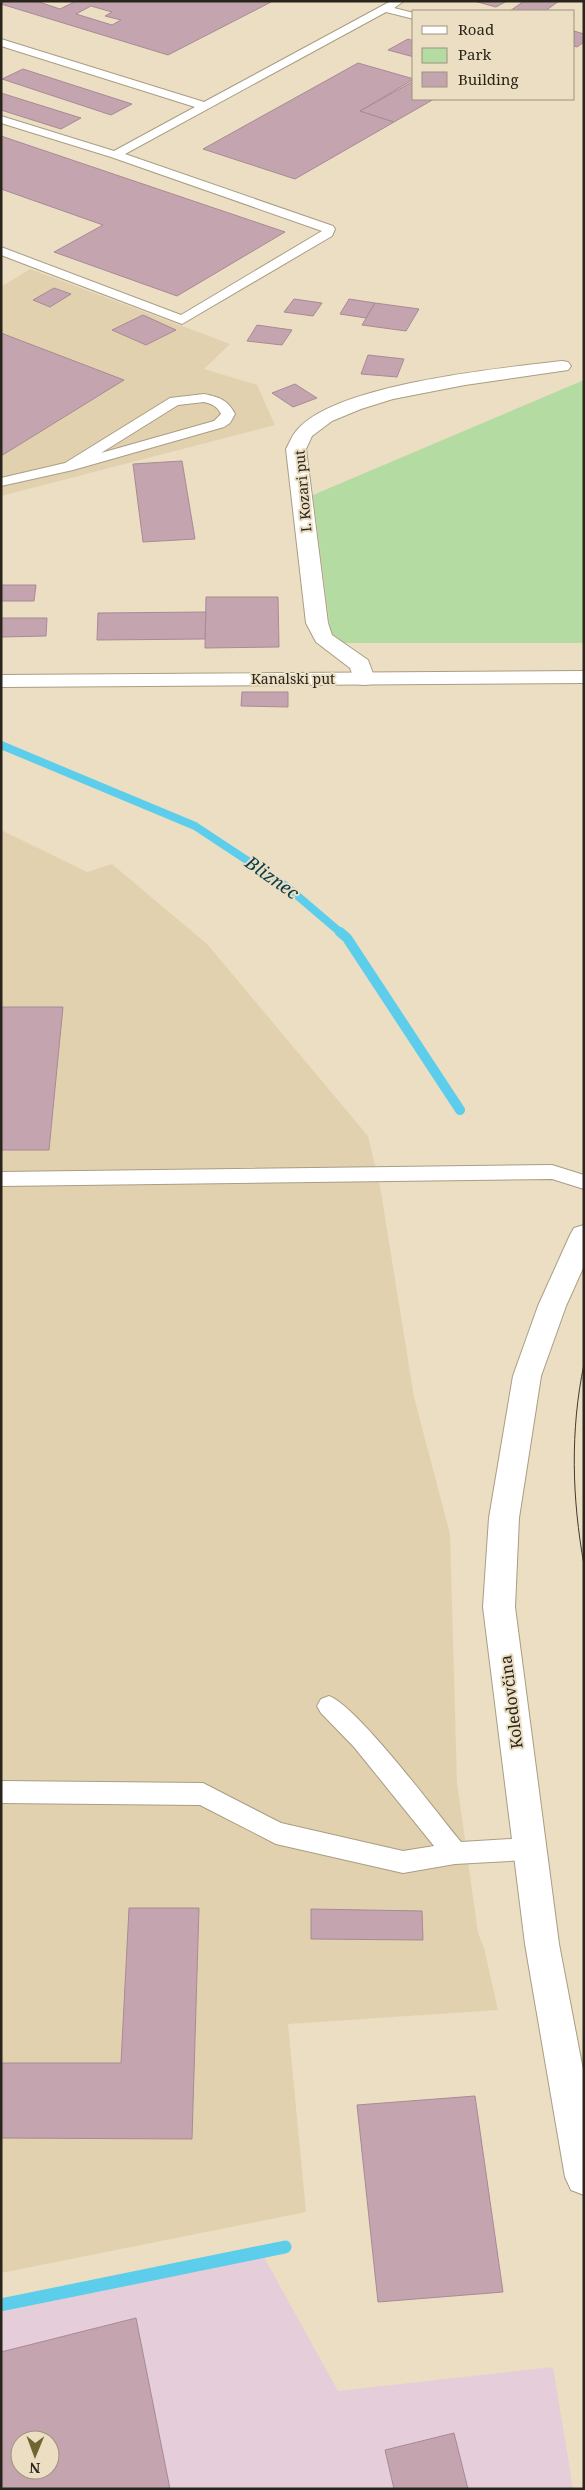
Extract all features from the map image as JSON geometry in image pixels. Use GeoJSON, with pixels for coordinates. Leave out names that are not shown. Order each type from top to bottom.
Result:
{"type":"FeatureCollection","features":[{"type":"Feature","properties":{"kind":"street","name":"I. Kozari put"},"geometry":{"type":"LineString","coordinates":[[364,679],[360,665],[323,638],[317,623],[296,449],[304,434],[318,422],[348,406],[464,379],[562,366]]}},
{"type":"Feature","properties":{"kind":"street","name":"Kanalski put"},"geometry":{"type":"LineString","coordinates":[[1,681],[584,677]]}},
{"type":"Feature","properties":{"kind":"street","name":"Koledovčina"},"geometry":{"type":"LineString","coordinates":[[584,1235],[552,1306],[526,1376],[504,1518],[499,1608],[528,1849],[542,1944],[584,2178]]}},
{"type":"Feature","properties":{"kind":"lane"},"geometry":{"type":"LineString","coordinates":[[115,155],[399,1]]}},
{"type":"Feature","properties":{"kind":"lane"},"geometry":{"type":"LineString","coordinates":[[385,9],[412,16]]}},
{"type":"Feature","properties":{"kind":"lane"},"geometry":{"type":"LineString","coordinates":[[2,43],[204,106]]}},
{"type":"Feature","properties":{"kind":"lane"},"geometry":{"type":"LineString","coordinates":[[1,119],[115,155],[329,229],[328,233],[182,320],[1,251]]}},
{"type":"Feature","properties":{"kind":"lane"},"geometry":{"type":"LineString","coordinates":[[1,482],[68,467],[219,424],[225,420],[228,414],[225,408],[217,401],[204,398],[175,401],[68,467]]}},
{"type":"Feature","properties":{"kind":"lane"},"geometry":{"type":"LineString","coordinates":[[1,1179],[552,1172],[584,1182]]}},
{"type":"Feature","properties":{"kind":"lane"},"geometry":{"type":"LineString","coordinates":[[329,1706],[362,1740],[455,1853]]}},
{"type":"Feature","properties":{"kind":"lane"},"geometry":{"type":"LineString","coordinates":[[1,1792],[203,1794],[276,1833],[403,1862],[455,1853],[528,1849]]}},
{"type":"Feature","properties":{"kind":"shaded area"},"geometry":{"type":"Polygon","coordinates":[[[30,269],[230,344],[204,369],[257,385],[275,425],[1,496],[1,287],[30,269]]]}},
{"type":"Feature","properties":{"kind":"shaded area"},"geometry":{"type":"Polygon","coordinates":[[[1,830],[87,872],[112,864],[207,944],[368,1136],[380,1186],[414,1397],[450,1534],[457,1783],[478,1933],[484,1948],[498,2010],[288,2024],[306,2212],[1,2273],[1,830]]]}},
{"type":"Feature","properties":{"kind":"shaded area"},"geometry":{"type":"Polygon","coordinates":[[[264,2257],[338,2391],[553,2367],[573,2489],[1,2489],[1,2312],[264,2257]]]}},
{"type":"Feature","properties":{"kind":"green space"},"geometry":{"type":"Polygon","coordinates":[[[584,380],[584,643],[332,643],[313,495],[584,380]]]}},
{"type":"Feature","properties":{"kind":"building"},"geometry":{"type":"Polygon","coordinates":[[[1,1],[36,1],[60,9],[74,2],[70,1],[273,1],[168,55],[1,4],[1,1]],[[91,6],[76,14],[112,25],[121,20],[105,16],[112,12],[91,6]]]}},
{"type":"Feature","properties":{"kind":"building"},"geometry":{"type":"Polygon","coordinates":[[[474,1],[507,1],[496,7],[474,1]]]}},
{"type":"Feature","properties":{"kind":"building"},"geometry":{"type":"Polygon","coordinates":[[[524,1],[559,1],[546,10],[511,10],[524,1]]]}},
{"type":"Feature","properties":{"kind":"building"},"geometry":{"type":"Polygon","coordinates":[[[575,31],[584,34],[584,42],[575,46],[575,31]]]}},
{"type":"Feature","properties":{"kind":"building"},"geometry":{"type":"Polygon","coordinates":[[[408,39],[412,40],[412,56],[388,50],[408,39]]]}},
{"type":"Feature","properties":{"kind":"building"},"geometry":{"type":"Polygon","coordinates":[[[358,63],[412,78],[360,111],[394,122],[295,179],[203,149],[358,63]]]}},
{"type":"Feature","properties":{"kind":"building"},"geometry":{"type":"Polygon","coordinates":[[[23,69],[132,104],[111,115],[2,79],[23,69]]]}},
{"type":"Feature","properties":{"kind":"building"},"geometry":{"type":"Polygon","coordinates":[[[412,82],[412,100],[432,100],[394,122],[360,111],[412,82]]]}},
{"type":"Feature","properties":{"kind":"building"},"geometry":{"type":"Polygon","coordinates":[[[1,93],[81,118],[61,129],[1,110],[1,93]]]}},
{"type":"Feature","properties":{"kind":"building"},"geometry":{"type":"Polygon","coordinates":[[[1,136],[285,232],[177,296],[54,252],[103,225],[1,189],[1,136]]]}},
{"type":"Feature","properties":{"kind":"building"},"geometry":{"type":"Polygon","coordinates":[[[54,288],[71,294],[50,307],[33,300],[54,288]]]}},
{"type":"Feature","properties":{"kind":"building"},"geometry":{"type":"Polygon","coordinates":[[[294,299],[322,303],[313,316],[284,312],[294,299]]]}},
{"type":"Feature","properties":{"kind":"building"},"geometry":{"type":"Polygon","coordinates":[[[349,299],[375,303],[366,318],[340,314],[349,299]]]}},
{"type":"Feature","properties":{"kind":"building"},"geometry":{"type":"Polygon","coordinates":[[[375,303],[419,309],[406,331],[362,325],[375,303]]]}},
{"type":"Feature","properties":{"kind":"building"},"geometry":{"type":"Polygon","coordinates":[[[143,315],[176,330],[146,345],[112,330],[143,315]]]}},
{"type":"Feature","properties":{"kind":"building"},"geometry":{"type":"Polygon","coordinates":[[[257,325],[292,330],[282,345],[247,341],[257,325]]]}},
{"type":"Feature","properties":{"kind":"building"},"geometry":{"type":"Polygon","coordinates":[[[1,333],[124,380],[1,456],[1,333]]]}},
{"type":"Feature","properties":{"kind":"building"},"geometry":{"type":"Polygon","coordinates":[[[368,355],[404,359],[397,377],[361,374],[368,355]]]}},
{"type":"Feature","properties":{"kind":"building"},"geometry":{"type":"Polygon","coordinates":[[[295,384],[317,398],[293,407],[272,393],[295,384]]]}},
{"type":"Feature","properties":{"kind":"building"},"geometry":{"type":"Polygon","coordinates":[[[182,461],[195,539],[143,542],[133,464],[182,461]]]}},
{"type":"Feature","properties":{"kind":"building"},"geometry":{"type":"Polygon","coordinates":[[[1,585],[36,585],[34,601],[1,601],[1,585]]]}},
{"type":"Feature","properties":{"kind":"building"},"geometry":{"type":"Polygon","coordinates":[[[206,597],[278,597],[279,647],[205,648],[206,597]]]}},
{"type":"Feature","properties":{"kind":"building"},"geometry":{"type":"Polygon","coordinates":[[[206,612],[205,639],[97,640],[98,613],[206,612]]]}},
{"type":"Feature","properties":{"kind":"building"},"geometry":{"type":"Polygon","coordinates":[[[1,618],[47,618],[46,636],[1,637],[1,618]]]}},
{"type":"Feature","properties":{"kind":"building"},"geometry":{"type":"Polygon","coordinates":[[[242,692],[288,692],[288,707],[241,706],[242,692]]]}},
{"type":"Feature","properties":{"kind":"building"},"geometry":{"type":"Polygon","coordinates":[[[1,1007],[63,1007],[49,1150],[1,1150],[1,1007]]]}},
{"type":"Feature","properties":{"kind":"building"},"geometry":{"type":"Polygon","coordinates":[[[129,1908],[199,1908],[192,2139],[1,2138],[1,2063],[121,2063],[129,1908]]]}},
{"type":"Feature","properties":{"kind":"building"},"geometry":{"type":"Polygon","coordinates":[[[311,1909],[422,1911],[423,1940],[311,1939],[311,1909]]]}},
{"type":"Feature","properties":{"kind":"building"},"geometry":{"type":"Polygon","coordinates":[[[475,2096],[503,2292],[378,2302],[357,2105],[475,2096]]]}},
{"type":"Feature","properties":{"kind":"building"},"geometry":{"type":"Polygon","coordinates":[[[136,2318],[170,2489],[1,2489],[1,2352],[136,2318]]]}},
{"type":"Feature","properties":{"kind":"building"},"geometry":{"type":"Polygon","coordinates":[[[454,2433],[468,2489],[394,2489],[385,2450],[454,2433]]]}},
{"type":"Feature","properties":{"kind":"waterway","name":"Bliznec"},"geometry":{"type":"LineString","coordinates":[[1,745],[195,826],[286,886],[341,933]]}},
{"type":"Feature","properties":{"kind":"waterway","name":"Bliznec"},"geometry":{"type":"LineString","coordinates":[[340,932],[347,938],[460,1110]]}},
{"type":"Feature","properties":{"kind":"waterway"},"geometry":{"type":"LineString","coordinates":[[1,2305],[285,2247]]}},
{"type":"Feature","properties":{"kind":"tram line"},"geometry":{"type":"LineString","coordinates":[[584,1364],[576,1414],[574,1464],[577,1515],[584,1565]]}}]}
